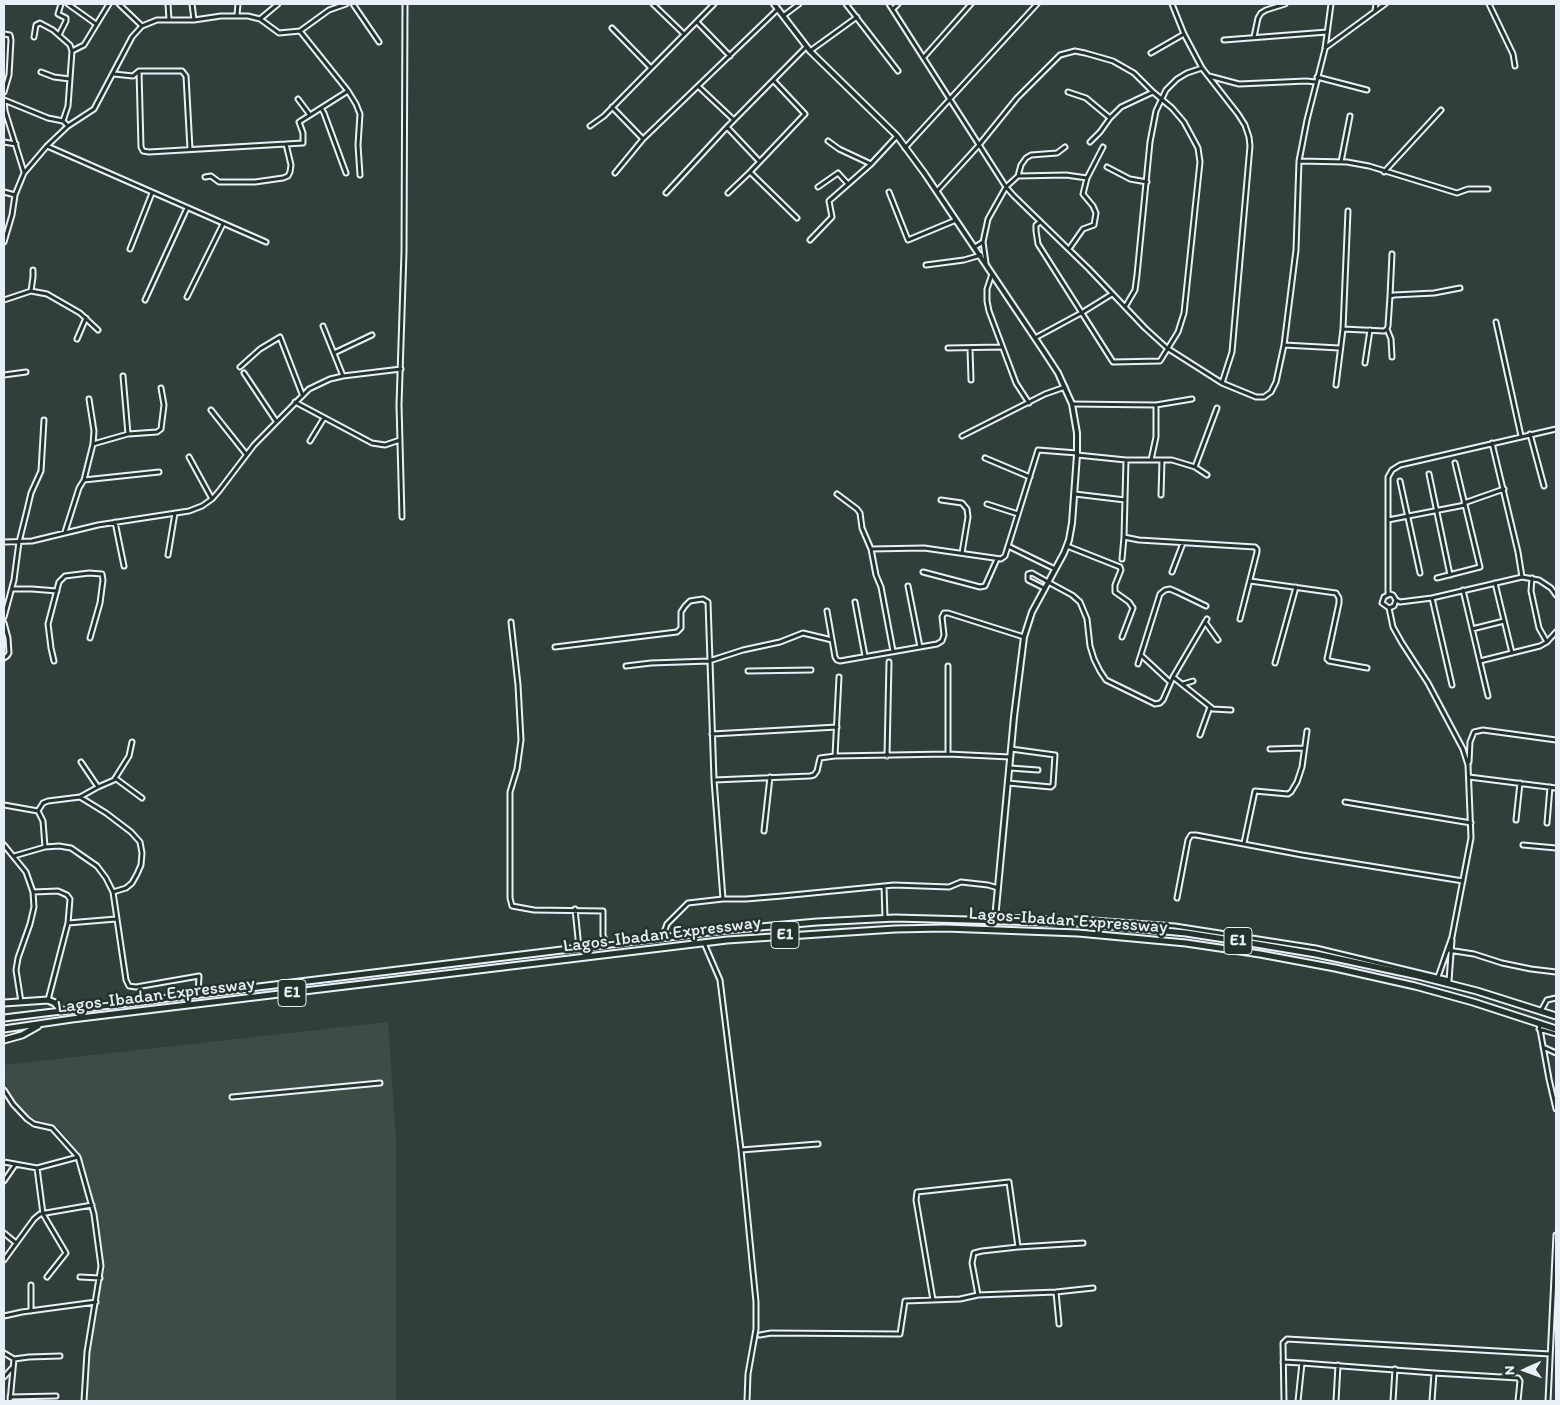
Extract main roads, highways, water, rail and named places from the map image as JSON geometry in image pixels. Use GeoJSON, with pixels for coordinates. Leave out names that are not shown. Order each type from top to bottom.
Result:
{"type":"FeatureCollection","features":[{"type":"Feature","properties":{"kind":"highway","name":"Lagos-Ibadan Expressway"},"geometry":{"type":"LineString","coordinates":[[4,1018],[726,930],[885,918],[995,918],[1079,923],[1186,933],[1316,954],[1438,979],[1556,1016]]}},
{"type":"Feature","properties":{"kind":"highway","name":"Lagos-Ibadan Expressway"},"geometry":{"type":"LineString","coordinates":[[4,1029],[726,940],[895,929],[1000,929],[1078,933],[1186,943],[1260,954],[1364,974],[1473,1002],[1539,1026],[1556,1029]]}},
{"type":"Feature","properties":{"kind":"highway"},"geometry":{"type":"LineString","coordinates":[[4,1003],[48,1000],[55,1003],[62,1011]]}},
{"type":"Feature","properties":{"kind":"highway"},"geometry":{"type":"LineString","coordinates":[[4,1040],[22,1035],[41,1024]]}}]}
